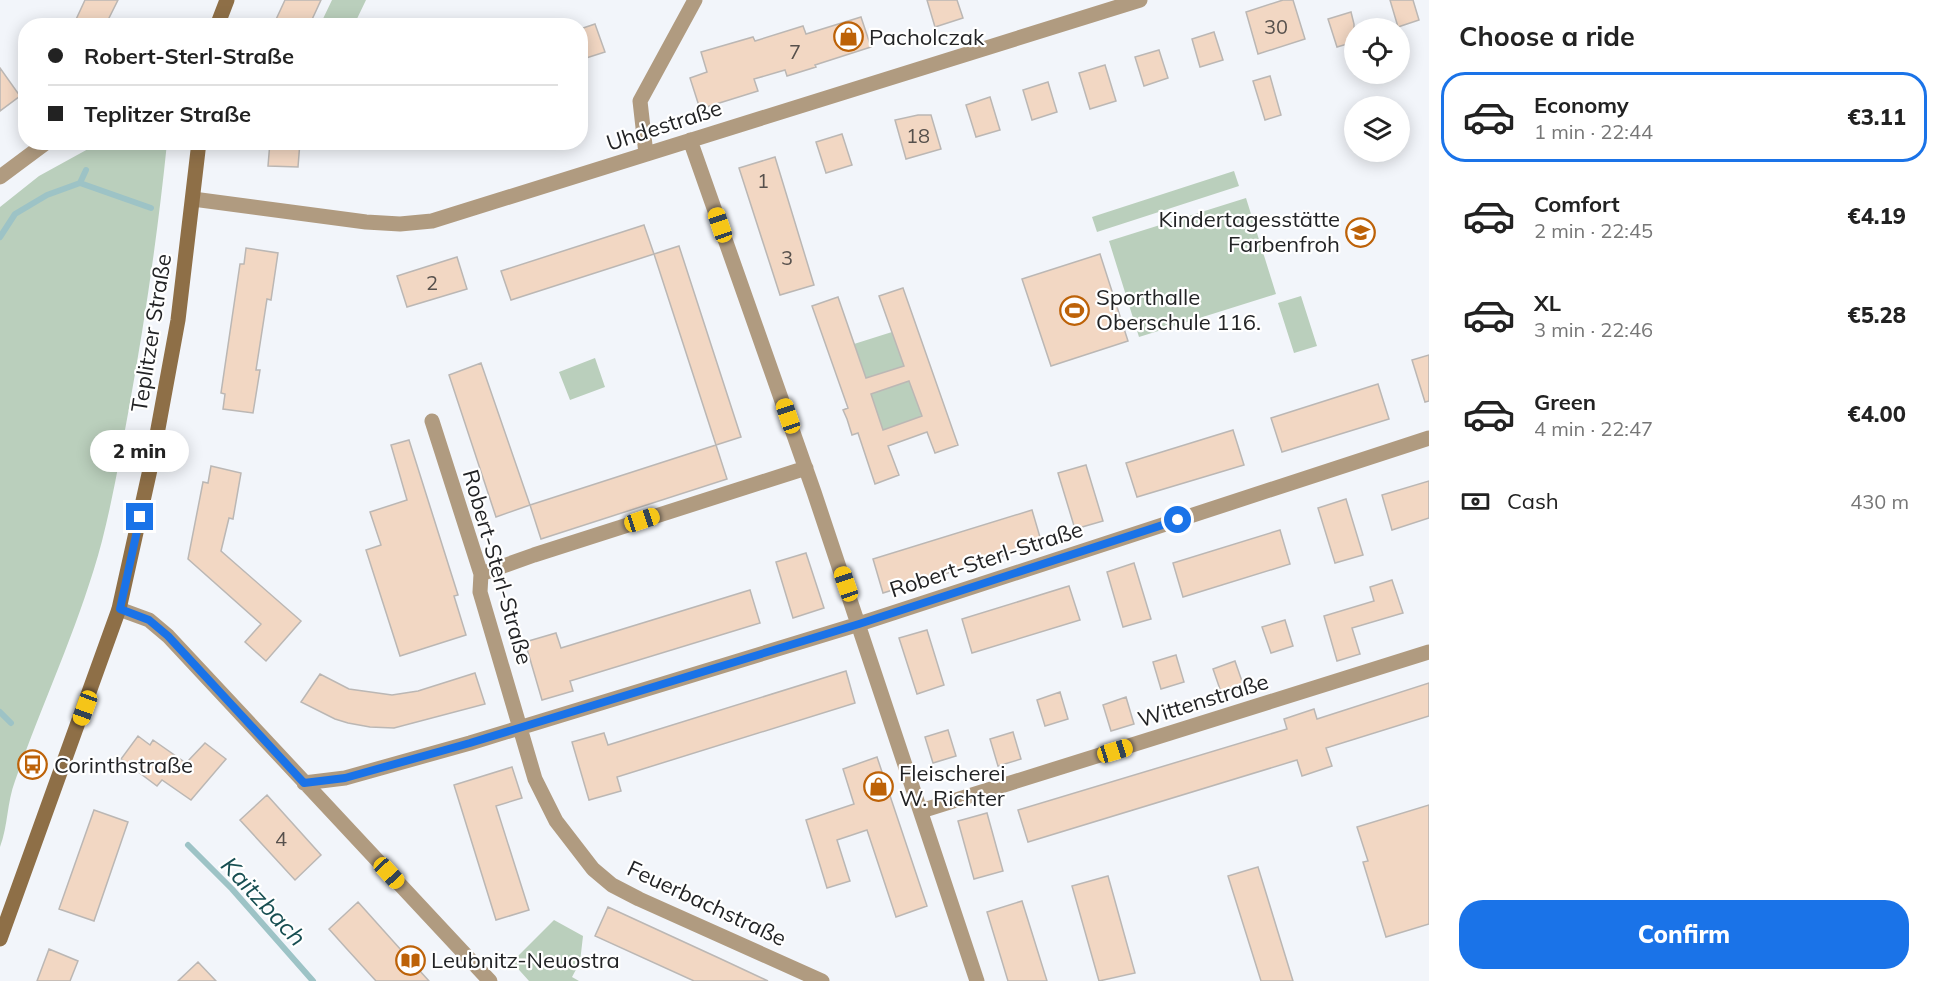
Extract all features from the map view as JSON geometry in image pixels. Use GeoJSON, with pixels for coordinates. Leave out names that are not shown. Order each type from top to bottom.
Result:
{"type":"FeatureCollection","features":[{"type":"Feature","properties":{"kind":"main road"},"geometry":{"type":"LineString","coordinates":[[219,18],[227,0]]}},
{"type":"Feature","properties":{"kind":"main road","name":"Teplitzer Straße"},"geometry":{"type":"LineString","coordinates":[[0,939],[5,912],[120,609],[162,409],[178,320],[198,150]]}},
{"type":"Feature","properties":{"kind":"street"},"geometry":{"type":"LineString","coordinates":[[646,154],[640,101],[695,0]]}},
{"type":"Feature","properties":{"kind":"street","name":"Uhdestraße"},"geometry":{"type":"LineString","coordinates":[[193,199],[366,222],[400,224],[432,221],[1140,0]]}},
{"type":"Feature","properties":{"kind":"street"},"geometry":{"type":"LineString","coordinates":[[690,140],[806,468],[977,981]]}},
{"type":"Feature","properties":{"kind":"street"},"geometry":{"type":"LineString","coordinates":[[0,177],[35,150]]}},
{"type":"Feature","properties":{"kind":"street","name":"Robert-Sterl-Straße"},"geometry":{"type":"LineString","coordinates":[[432,421],[482,574],[480,592],[520,726]]}},
{"type":"Feature","properties":{"kind":"street","name":"Robert-Sterl-Straße"},"geometry":{"type":"LineString","coordinates":[[304,783],[345,778],[859,624],[1429,438]]}},
{"type":"Feature","properties":{"kind":"street"},"geometry":{"type":"LineString","coordinates":[[482,574],[546,551],[806,468]]}},
{"type":"Feature","properties":{"kind":"street"},"geometry":{"type":"LineString","coordinates":[[120,609],[149,620],[168,636],[490,981]]}},
{"type":"Feature","properties":{"kind":"street","name":"Wittenstraße"},"geometry":{"type":"LineString","coordinates":[[921,812],[1429,652]]}},
{"type":"Feature","properties":{"kind":"street","name":"Feuerbachstraße"},"geometry":{"type":"LineString","coordinates":[[520,726],[535,779],[556,821],[599,875],[612,885],[639,899],[822,981]]}},
{"type":"Feature","properties":{"kind":"green space"},"geometry":{"type":"Polygon","coordinates":[[[332,0],[366,0],[357,18],[323,18],[332,0]]]}},
{"type":"Feature","properties":{"kind":"green space"},"geometry":{"type":"Polygon","coordinates":[[[86,150],[166,150],[151,276],[123,441],[102,541],[83,602],[15,781],[0,847],[0,207],[39,176],[86,150]]]}},
{"type":"Feature","properties":{"kind":"green space"},"geometry":{"type":"Polygon","coordinates":[[[1234,171],[1239,186],[1097,232],[1092,217],[1234,171]]]}},
{"type":"Feature","properties":{"kind":"green space"},"geometry":{"type":"Polygon","coordinates":[[[1246,198],[1276,294],[1139,337],[1109,241],[1246,198]]]}},
{"type":"Feature","properties":{"kind":"green space"},"geometry":{"type":"Polygon","coordinates":[[[1301,296],[1317,346],[1294,353],[1278,303],[1301,296]]]}},
{"type":"Feature","properties":{"kind":"green space"},"geometry":{"type":"Polygon","coordinates":[[[892,332],[904,366],[866,378],[854,344],[892,332]]]}},
{"type":"Feature","properties":{"kind":"green space"},"geometry":{"type":"Polygon","coordinates":[[[595,358],[605,387],[570,400],[559,372],[595,358]]]}},
{"type":"Feature","properties":{"kind":"green space"},"geometry":{"type":"Polygon","coordinates":[[[909,381],[922,416],[883,430],[871,394],[909,381]]]}},
{"type":"Feature","properties":{"kind":"green space"},"geometry":{"type":"Polygon","coordinates":[[[554,920],[583,936],[580,962],[572,977],[579,981],[529,981],[512,962],[554,920]]]}},
{"type":"Feature","properties":{"kind":"building"},"geometry":{"type":"Polygon","coordinates":[[[85,0],[118,0],[109,18],[77,18],[85,0]]]}},
{"type":"Feature","properties":{"kind":"building"},"geometry":{"type":"Polygon","coordinates":[[[285,0],[321,0],[313,18],[277,18],[285,0]]]}},
{"type":"Feature","properties":{"kind":"building"},"geometry":{"type":"Polygon","coordinates":[[[927,0],[957,0],[963,18],[935,27],[927,0]]]}},
{"type":"Feature","properties":{"kind":"building"},"geometry":{"type":"Polygon","coordinates":[[[1283,0],[1293,0],[1305,39],[1258,54],[1246,12],[1283,0]]]}},
{"type":"Feature","properties":{"kind":"building"},"geometry":{"type":"Polygon","coordinates":[[[1390,0],[1413,0],[1419,20],[1410,23],[1410,18],[1395,18],[1390,0]]]}},
{"type":"Feature","properties":{"kind":"building"},"geometry":{"type":"Polygon","coordinates":[[[1351,12],[1352,18],[1344,18],[1344,45],[1337,47],[1328,19],[1351,12]]]}},
{"type":"Feature","properties":{"kind":"building"},"geometry":{"type":"Polygon","coordinates":[[[861,17],[871,47],[787,76],[785,70],[754,79],[758,91],[700,109],[690,78],[707,72],[701,52],[753,37],[755,41],[803,26],[806,34],[861,17]]]}},
{"type":"Feature","properties":{"kind":"building"},"geometry":{"type":"Polygon","coordinates":[[[595,24],[605,52],[588,57],[588,26],[595,24]]]}},
{"type":"Feature","properties":{"kind":"building"},"geometry":{"type":"Polygon","coordinates":[[[1214,32],[1223,60],[1200,67],[1192,39],[1214,32]]]}},
{"type":"Feature","properties":{"kind":"building"},"geometry":{"type":"Polygon","coordinates":[[[1159,50],[1168,78],[1144,86],[1135,57],[1159,50]]]}},
{"type":"Feature","properties":{"kind":"building"},"geometry":{"type":"Polygon","coordinates":[[[1105,65],[1116,101],[1090,109],[1079,73],[1105,65]]]}},
{"type":"Feature","properties":{"kind":"building"},"geometry":{"type":"Polygon","coordinates":[[[0,68],[18,93],[18,98],[0,111],[0,68]]]}},
{"type":"Feature","properties":{"kind":"building"},"geometry":{"type":"Polygon","coordinates":[[[1270,76],[1281,115],[1265,120],[1253,81],[1270,76]]]}},
{"type":"Feature","properties":{"kind":"building"},"geometry":{"type":"Polygon","coordinates":[[[1048,82],[1057,112],[1032,120],[1023,90],[1048,82]]]}},
{"type":"Feature","properties":{"kind":"building"},"geometry":{"type":"Polygon","coordinates":[[[990,97],[1000,130],[976,137],[966,105],[990,97]]]}},
{"type":"Feature","properties":{"kind":"building"},"geometry":{"type":"Polygon","coordinates":[[[931,115],[941,149],[906,159],[895,120],[931,115]]]}},
{"type":"Feature","properties":{"kind":"building"},"geometry":{"type":"Polygon","coordinates":[[[842,134],[852,165],[826,173],[816,142],[842,134]]]}},
{"type":"Feature","properties":{"kind":"building"},"geometry":{"type":"Polygon","coordinates":[[[269,150],[299,150],[298,167],[268,166],[269,150]]]}},
{"type":"Feature","properties":{"kind":"building"},"geometry":{"type":"Polygon","coordinates":[[[775,157],[814,285],[780,295],[739,168],[775,157]]]}},
{"type":"Feature","properties":{"kind":"building"},"geometry":{"type":"Polygon","coordinates":[[[644,225],[654,254],[511,300],[501,271],[644,225]]]}},
{"type":"Feature","properties":{"kind":"building"},"geometry":{"type":"Polygon","coordinates":[[[679,246],[741,437],[716,445],[654,254],[679,246]]]}},
{"type":"Feature","properties":{"kind":"building"},"geometry":{"type":"Polygon","coordinates":[[[246,248],[278,253],[271,300],[267,299],[256,370],[260,370],[253,413],[223,409],[225,394],[221,393],[240,264],[244,264],[246,248]]]}},
{"type":"Feature","properties":{"kind":"building","name":"Sporthalle Oberschule 116."},"geometry":{"type":"Polygon","coordinates":[[[1100,254],[1128,341],[1051,366],[1022,279],[1100,254]]]}},
{"type":"Feature","properties":{"kind":"building"},"geometry":{"type":"Polygon","coordinates":[[[457,257],[467,289],[407,307],[397,276],[457,257]]]}},
{"type":"Feature","properties":{"kind":"building"},"geometry":{"type":"Polygon","coordinates":[[[903,288],[958,445],[935,453],[927,432],[888,446],[899,475],[875,484],[858,433],[852,435],[843,410],[848,408],[812,306],[838,297],[866,378],[904,366],[879,296],[903,288]],[[909,381],[871,394],[883,430],[922,416],[909,381]]]}},
{"type":"Feature","properties":{"kind":"building"},"geometry":{"type":"Polygon","coordinates":[[[1429,355],[1429,401],[1425,402],[1412,360],[1429,355]]]}},
{"type":"Feature","properties":{"kind":"building"},"geometry":{"type":"Polygon","coordinates":[[[481,363],[530,505],[496,517],[449,375],[481,363]]]}},
{"type":"Feature","properties":{"kind":"building"},"geometry":{"type":"Polygon","coordinates":[[[1378,384],[1389,419],[1282,452],[1271,418],[1378,384]]]}},
{"type":"Feature","properties":{"kind":"building"},"geometry":{"type":"Polygon","coordinates":[[[1233,430],[1244,465],[1137,497],[1126,463],[1233,430]]]}},
{"type":"Feature","properties":{"kind":"building"},"geometry":{"type":"Polygon","coordinates":[[[409,440],[458,595],[454,596],[466,635],[400,656],[366,550],[381,545],[370,512],[407,500],[391,445],[409,440]]]}},
{"type":"Feature","properties":{"kind":"building"},"geometry":{"type":"Polygon","coordinates":[[[716,445],[727,479],[541,539],[530,505],[716,445]]]}},
{"type":"Feature","properties":{"kind":"building"},"geometry":{"type":"Polygon","coordinates":[[[1086,465],[1103,521],[1075,529],[1058,473],[1086,465]]]}},
{"type":"Feature","properties":{"kind":"building"},"geometry":{"type":"Polygon","coordinates":[[[211,466],[241,473],[233,519],[229,518],[221,551],[301,621],[266,661],[245,642],[261,624],[188,559],[203,482],[208,483],[211,466]]]}},
{"type":"Feature","properties":{"kind":"building"},"geometry":{"type":"Polygon","coordinates":[[[1429,481],[1429,518],[1392,530],[1382,495],[1429,481]]]}},
{"type":"Feature","properties":{"kind":"building"},"geometry":{"type":"Polygon","coordinates":[[[1346,499],[1363,555],[1335,563],[1318,508],[1346,499]]]}},
{"type":"Feature","properties":{"kind":"building"},"geometry":{"type":"Polygon","coordinates":[[[1032,510],[1042,544],[883,593],[873,559],[1032,510]]]}},
{"type":"Feature","properties":{"kind":"building"},"geometry":{"type":"Polygon","coordinates":[[[1280,530],[1290,564],[1183,597],[1173,563],[1280,530]]]}},
{"type":"Feature","properties":{"kind":"building"},"geometry":{"type":"Polygon","coordinates":[[[806,553],[824,608],[793,618],[776,562],[806,553]]]}},
{"type":"Feature","properties":{"kind":"building"},"geometry":{"type":"Polygon","coordinates":[[[1134,563],[1151,619],[1123,627],[1107,572],[1134,563]]]}},
{"type":"Feature","properties":{"kind":"building"},"geometry":{"type":"Polygon","coordinates":[[[1392,580],[1403,613],[1352,628],[1360,654],[1337,661],[1324,616],[1374,601],[1370,587],[1392,580]]]}},
{"type":"Feature","properties":{"kind":"building"},"geometry":{"type":"Polygon","coordinates":[[[1069,586],[1080,620],[972,653],[962,619],[1069,586]]]}},
{"type":"Feature","properties":{"kind":"building"},"geometry":{"type":"Polygon","coordinates":[[[750,590],[760,623],[570,681],[573,691],[542,700],[525,642],[556,633],[561,648],[750,590]]]}},
{"type":"Feature","properties":{"kind":"building"},"geometry":{"type":"Polygon","coordinates":[[[1285,620],[1293,646],[1271,653],[1262,627],[1285,620]]]}},
{"type":"Feature","properties":{"kind":"building"},"geometry":{"type":"Polygon","coordinates":[[[927,630],[944,685],[917,694],[899,638],[927,630]]]}},
{"type":"Feature","properties":{"kind":"building"},"geometry":{"type":"Polygon","coordinates":[[[1176,655],[1184,682],[1161,689],[1153,662],[1176,655]]]}},
{"type":"Feature","properties":{"kind":"building"},"geometry":{"type":"Polygon","coordinates":[[[1235,661],[1244,687],[1222,695],[1213,669],[1235,661]]]}},
{"type":"Feature","properties":{"kind":"building"},"geometry":{"type":"Polygon","coordinates":[[[846,671],[855,703],[617,777],[621,791],[589,800],[572,742],[604,733],[608,745],[846,671]]]}},
{"type":"Feature","properties":{"kind":"building"},"geometry":{"type":"Polygon","coordinates":[[[475,673],[485,704],[394,728],[348,723],[301,702],[320,674],[349,689],[392,695],[418,691],[475,673]]]}},
{"type":"Feature","properties":{"kind":"building"},"geometry":{"type":"Polygon","coordinates":[[[1429,683],[1429,716],[1326,748],[1332,766],[1302,776],[1297,760],[1028,842],[1018,810],[1287,729],[1284,719],[1314,709],[1317,719],[1429,683]]]}},
{"type":"Feature","properties":{"kind":"building"},"geometry":{"type":"Polygon","coordinates":[[[1060,692],[1068,719],[1045,726],[1037,700],[1060,692]]]}},
{"type":"Feature","properties":{"kind":"building"},"geometry":{"type":"Polygon","coordinates":[[[1126,697],[1134,724],[1111,731],[1103,705],[1126,697]]]}},
{"type":"Feature","properties":{"kind":"building"},"geometry":{"type":"Polygon","coordinates":[[[948,730],[956,756],[933,763],[925,737],[948,730]]]}},
{"type":"Feature","properties":{"kind":"building"},"geometry":{"type":"Polygon","coordinates":[[[1013,732],[1021,759],[998,766],[990,739],[1013,732]]]}},
{"type":"Feature","properties":{"kind":"building"},"geometry":{"type":"Polygon","coordinates":[[[138,736],[150,745],[153,740],[186,763],[205,743],[226,759],[191,800],[162,780],[157,786],[121,759],[138,736]]]}},
{"type":"Feature","properties":{"kind":"building"},"geometry":{"type":"Polygon","coordinates":[[[877,757],[927,906],[896,917],[867,830],[837,840],[850,881],[827,888],[806,820],[854,804],[843,769],[877,757]]]}},
{"type":"Feature","properties":{"kind":"building"},"geometry":{"type":"Polygon","coordinates":[[[512,767],[522,798],[496,806],[529,910],[496,920],[454,785],[512,767]]]}},
{"type":"Feature","properties":{"kind":"building"},"geometry":{"type":"Polygon","coordinates":[[[267,795],[321,855],[295,880],[240,820],[267,795]]]}},
{"type":"Feature","properties":{"kind":"building"},"geometry":{"type":"Polygon","coordinates":[[[1429,805],[1429,924],[1386,937],[1363,862],[1368,861],[1357,827],[1429,805]]]}},
{"type":"Feature","properties":{"kind":"building"},"geometry":{"type":"Polygon","coordinates":[[[94,810],[128,822],[94,921],[59,909],[94,810]]]}},
{"type":"Feature","properties":{"kind":"building"},"geometry":{"type":"Polygon","coordinates":[[[987,813],[1003,871],[974,879],[958,821],[987,813]]]}},
{"type":"Feature","properties":{"kind":"building"},"geometry":{"type":"Polygon","coordinates":[[[1258,867],[1293,981],[1261,981],[1228,876],[1258,867]]]}},
{"type":"Feature","properties":{"kind":"building"},"geometry":{"type":"Polygon","coordinates":[[[1108,876],[1135,973],[1099,981],[1072,886],[1108,876]]]}},
{"type":"Feature","properties":{"kind":"building"},"geometry":{"type":"Polygon","coordinates":[[[1022,901],[1047,981],[1008,981],[987,912],[1022,901]]]}},
{"type":"Feature","properties":{"kind":"building"},"geometry":{"type":"Polygon","coordinates":[[[358,902],[429,981],[376,981],[346,948],[329,929],[358,902]]]}},
{"type":"Feature","properties":{"kind":"building"},"geometry":{"type":"Polygon","coordinates":[[[608,907],[768,981],[694,981],[595,936],[608,907]]]}},
{"type":"Feature","properties":{"kind":"building"},"geometry":{"type":"Polygon","coordinates":[[[49,949],[78,961],[70,981],[37,981],[49,949]]]}},
{"type":"Feature","properties":{"kind":"building"},"geometry":{"type":"Polygon","coordinates":[[[198,962],[216,981],[178,981],[198,962]]]}},
{"type":"Feature","properties":{"kind":"waterway"},"geometry":{"type":"LineString","coordinates":[[0,237],[15,214],[47,195],[80,183],[86,170]]}},
{"type":"Feature","properties":{"kind":"waterway"},"geometry":{"type":"LineString","coordinates":[[80,183],[151,208]]}},
{"type":"Feature","properties":{"kind":"waterway","name":"Kaitzbach"},"geometry":{"type":"LineString","coordinates":[[0,712],[11,723]]}},
{"type":"Feature","properties":{"kind":"waterway","name":"Kaitzbach"},"geometry":{"type":"LineString","coordinates":[[188,845],[232,889],[313,981]]}},
{"type":"Feature","properties":{"kind":"place","name":"Pacholczak"},"geometry":{"type":"Point","coordinates":[848,37]}},
{"type":"Feature","properties":{"kind":"place","name":"Kindertagesstätte Farbenfroh"},"geometry":{"type":"Point","coordinates":[1361,232]}},
{"type":"Feature","properties":{"kind":"place","name":"Sporthalle Oberschule 116."},"geometry":{"type":"Point","coordinates":[1075,310]}},
{"type":"Feature","properties":{"kind":"place","name":"Corinthstraße"},"geometry":{"type":"Point","coordinates":[33,765]}},
{"type":"Feature","properties":{"kind":"place","name":"Fleischerei W. Richter"},"geometry":{"type":"Point","coordinates":[878,786]}},
{"type":"Feature","properties":{"kind":"place","name":"Leubnitz-Neuostra"},"geometry":{"type":"Point","coordinates":[410,960]}},
{"type":"Feature","properties":{"kind":"route"},"geometry":{"type":"LineString","coordinates":[[140,517],[120,609],[149,620],[168,636],[304,783],[345,778],[470,743],[859,624],[1178,520]]}}]}
